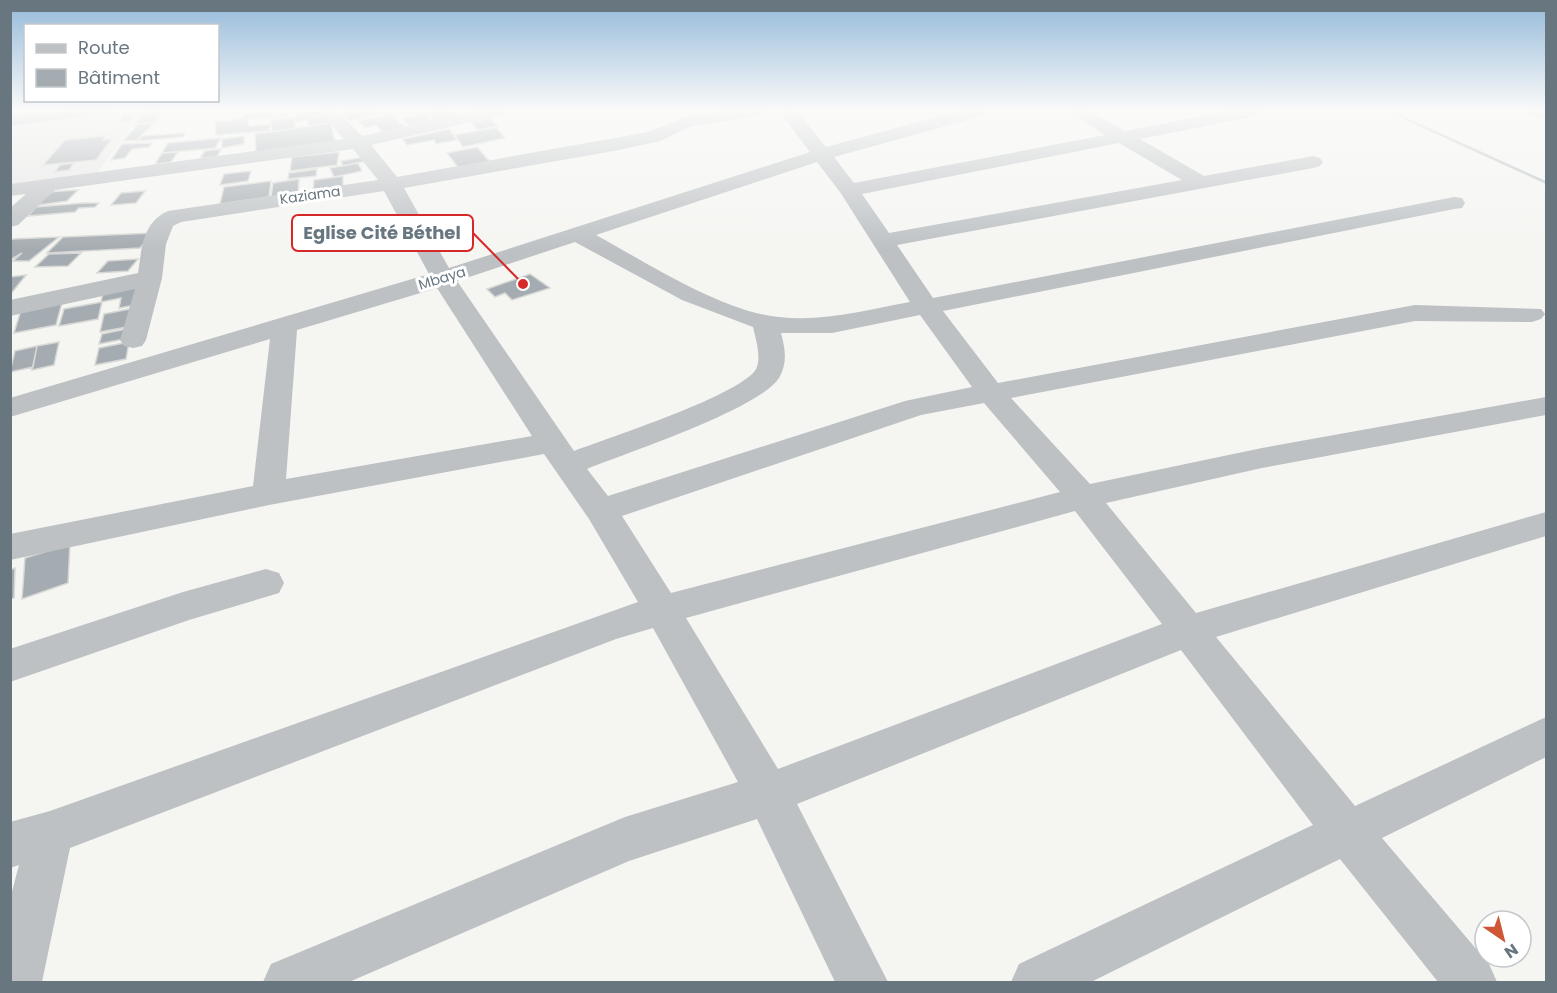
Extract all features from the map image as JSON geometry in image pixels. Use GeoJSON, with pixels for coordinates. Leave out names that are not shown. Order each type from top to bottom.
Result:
{"type":"FeatureCollection","features":[{"type":"Feature","properties":{"kind":"street"},"geometry":{"type":"LineString","coordinates":[[10,190],[253,157]]}},
{"type":"Feature","properties":{"kind":"street"},"geometry":{"type":"LineString","coordinates":[[371,157],[391,184],[443,278],[559,453],[602,511],[662,610],[768,794],[862,982]]}},
{"type":"Feature","properties":{"kind":"street","name":"Kaziama"},"geometry":{"type":"LineString","coordinates":[[133,340],[150,278],[154,244],[164,222],[176,216],[391,184],[543,157]]}},
{"type":"Feature","properties":{"kind":"street","name":"Mbaya"},"geometry":{"type":"LineString","coordinates":[[10,408],[443,278],[813,157]]}},
{"type":"Feature","properties":{"kind":"street"},"geometry":{"type":"LineString","coordinates":[[822,157],[849,190],[925,305],[990,392],[1083,497],[1347,832],[1470,982]]}},
{"type":"Feature","properties":{"kind":"street"},"geometry":{"type":"LineString","coordinates":[[849,190],[1018,157]]}},
{"type":"Feature","properties":{"kind":"street"},"geometry":{"type":"LineString","coordinates":[[1158,157],[1202,183]]}},
{"type":"Feature","properties":{"kind":"street"},"geometry":{"type":"LineString","coordinates":[[881,241],[1313,162]]}},
{"type":"Feature","properties":{"kind":"street"},"geometry":{"type":"LineString","coordinates":[[10,220],[46,186]]}},
{"type":"Feature","properties":{"kind":"street"},"geometry":{"type":"LineString","coordinates":[[579,235],[681,291],[764,322],[832,325],[1454,203]]}},
{"type":"Feature","properties":{"kind":"street"},"geometry":{"type":"LineString","coordinates":[[10,308],[150,278]]}},
{"type":"Feature","properties":{"kind":"street"},"geometry":{"type":"LineString","coordinates":[[602,511],[915,407],[1415,313],[1532,314]]}},
{"type":"Feature","properties":{"kind":"street"},"geometry":{"type":"LineString","coordinates":[[10,547],[269,494],[559,453],[698,413],[754,386],[766,376],[771,343],[764,322]]}},
{"type":"Feature","properties":{"kind":"street"},"geometry":{"type":"LineString","coordinates":[[269,494],[284,327]]}},
{"type":"Feature","properties":{"kind":"street"},"geometry":{"type":"LineString","coordinates":[[16,982],[30,839],[595,631],[662,610],[1083,497],[1262,458],[1546,406]]}},
{"type":"Feature","properties":{"kind":"street"},"geometry":{"type":"LineString","coordinates":[[289,982],[625,840],[768,794],[1189,630],[1546,524]]}},
{"type":"Feature","properties":{"kind":"street"},"geometry":{"type":"LineString","coordinates":[[10,666],[183,607],[266,583]]}},
{"type":"Feature","properties":{"kind":"street"},"geometry":{"type":"LineString","coordinates":[[1037,982],[1546,736]]}},
{"type":"Feature","properties":{"kind":"shaded area"},"geometry":{"type":"Polygon","coordinates":[[[11,157],[109,157],[97,173],[11,184],[11,157]]]}},
{"type":"Feature","properties":{"kind":"building"},"geometry":{"type":"Polygon","coordinates":[[[50,157],[98,157],[96,160],[43,165],[50,157]]]}},
{"type":"Feature","properties":{"kind":"building"},"geometry":{"type":"Polygon","coordinates":[[[159,157],[174,157],[171,162],[155,164],[159,157]]]}},
{"type":"Feature","properties":{"kind":"building"},"geometry":{"type":"Polygon","coordinates":[[[292,157],[338,157],[337,165],[290,171],[292,157]]]}},
{"type":"Feature","properties":{"kind":"building"},"geometry":{"type":"Polygon","coordinates":[[[364,157],[366,161],[343,166],[341,161],[364,157]]]}},
{"type":"Feature","properties":{"kind":"building"},"geometry":{"type":"Polygon","coordinates":[[[450,157],[486,157],[491,163],[460,170],[450,157]]]}},
{"type":"Feature","properties":{"kind":"building"},"geometry":{"type":"Polygon","coordinates":[[[74,163],[69,170],[55,172],[60,165],[74,163]]]}},
{"type":"Feature","properties":{"kind":"building"},"geometry":{"type":"Polygon","coordinates":[[[358,163],[362,171],[334,177],[330,168],[358,163]]]}},
{"type":"Feature","properties":{"kind":"building"},"geometry":{"type":"Polygon","coordinates":[[[317,169],[316,176],[288,179],[289,173],[317,169]]]}},
{"type":"Feature","properties":{"kind":"building"},"geometry":{"type":"Polygon","coordinates":[[[251,171],[248,181],[220,185],[224,174],[251,171]]]}},
{"type":"Feature","properties":{"kind":"building"},"geometry":{"type":"Polygon","coordinates":[[[343,176],[343,188],[313,192],[314,180],[343,176]]]}},
{"type":"Feature","properties":{"kind":"building"},"geometry":{"type":"Polygon","coordinates":[[[299,179],[298,193],[271,197],[273,183],[299,179]]]}},
{"type":"Feature","properties":{"kind":"building"},"geometry":{"type":"Polygon","coordinates":[[[271,181],[269,197],[220,204],[224,187],[271,181]]]}},
{"type":"Feature","properties":{"kind":"building"},"geometry":{"type":"Polygon","coordinates":[[[78,190],[67,201],[32,206],[47,192],[78,190]]]}},
{"type":"Feature","properties":{"kind":"building"},"geometry":{"type":"Polygon","coordinates":[[[145,191],[136,203],[111,205],[121,193],[145,191]]]}},
{"type":"Feature","properties":{"kind":"building"},"geometry":{"type":"Polygon","coordinates":[[[99,203],[95,207],[79,208],[75,212],[28,216],[36,207],[99,203]]]}},
{"type":"Feature","properties":{"kind":"building"},"geometry":{"type":"Polygon","coordinates":[[[153,233],[140,248],[47,253],[63,237],[153,233]]]}},
{"type":"Feature","properties":{"kind":"building"},"geometry":{"type":"Polygon","coordinates":[[[59,237],[29,261],[13,261],[22,253],[10,260],[10,241],[13,239],[59,237]]]}},
{"type":"Feature","properties":{"kind":"building"},"geometry":{"type":"Polygon","coordinates":[[[81,253],[68,266],[35,267],[49,254],[81,253]]]}},
{"type":"Feature","properties":{"kind":"building"},"geometry":{"type":"Polygon","coordinates":[[[138,259],[128,271],[97,273],[108,261],[138,259]]]}},
{"type":"Feature","properties":{"kind":"building"},"geometry":{"type":"Polygon","coordinates":[[[530,274],[550,288],[512,300],[505,293],[495,297],[487,289],[530,274]]]}},
{"type":"Feature","properties":{"kind":"building"},"geometry":{"type":"Polygon","coordinates":[[[26,275],[10,295],[10,277],[26,275]]]}},
{"type":"Feature","properties":{"kind":"building"},"geometry":{"type":"Polygon","coordinates":[[[144,285],[141,304],[119,308],[121,298],[101,302],[103,293],[144,285]]]}},
{"type":"Feature","properties":{"kind":"building"},"geometry":{"type":"Polygon","coordinates":[[[102,302],[98,319],[59,326],[64,309],[102,302]]]}},
{"type":"Feature","properties":{"kind":"building"},"geometry":{"type":"Polygon","coordinates":[[[62,303],[56,325],[14,333],[21,310],[62,303]]]}},
{"type":"Feature","properties":{"kind":"building"},"geometry":{"type":"Polygon","coordinates":[[[135,308],[132,326],[100,332],[104,314],[135,308]]]}},
{"type":"Feature","properties":{"kind":"building"},"geometry":{"type":"Polygon","coordinates":[[[131,328],[129,338],[99,344],[102,334],[131,328]]]}},
{"type":"Feature","properties":{"kind":"building"},"geometry":{"type":"Polygon","coordinates":[[[59,342],[54,365],[32,370],[37,346],[59,342]]]}},
{"type":"Feature","properties":{"kind":"building"},"geometry":{"type":"Polygon","coordinates":[[[129,342],[126,359],[95,365],[99,348],[129,342]]]}},
{"type":"Feature","properties":{"kind":"building"},"geometry":{"type":"Polygon","coordinates":[[[37,346],[33,367],[10,372],[15,351],[37,346]]]}},
{"type":"Feature","properties":{"kind":"building"},"geometry":{"type":"Polygon","coordinates":[[[70,544],[68,583],[22,599],[25,558],[70,544]]]}},
{"type":"Feature","properties":{"kind":"building"},"geometry":{"type":"Polygon","coordinates":[[[15,568],[14,598],[10,599],[10,570],[15,568]]]}},
{"type":"Feature","properties":{"kind":"waterway"},"geometry":{"type":"LineString","coordinates":[[1490,157],[1546,183]]}},
{"type":"Feature","properties":{"kind":"place","name":"Eglise Cité Béthel"},"geometry":{"type":"Point","coordinates":[523,284]}}]}
